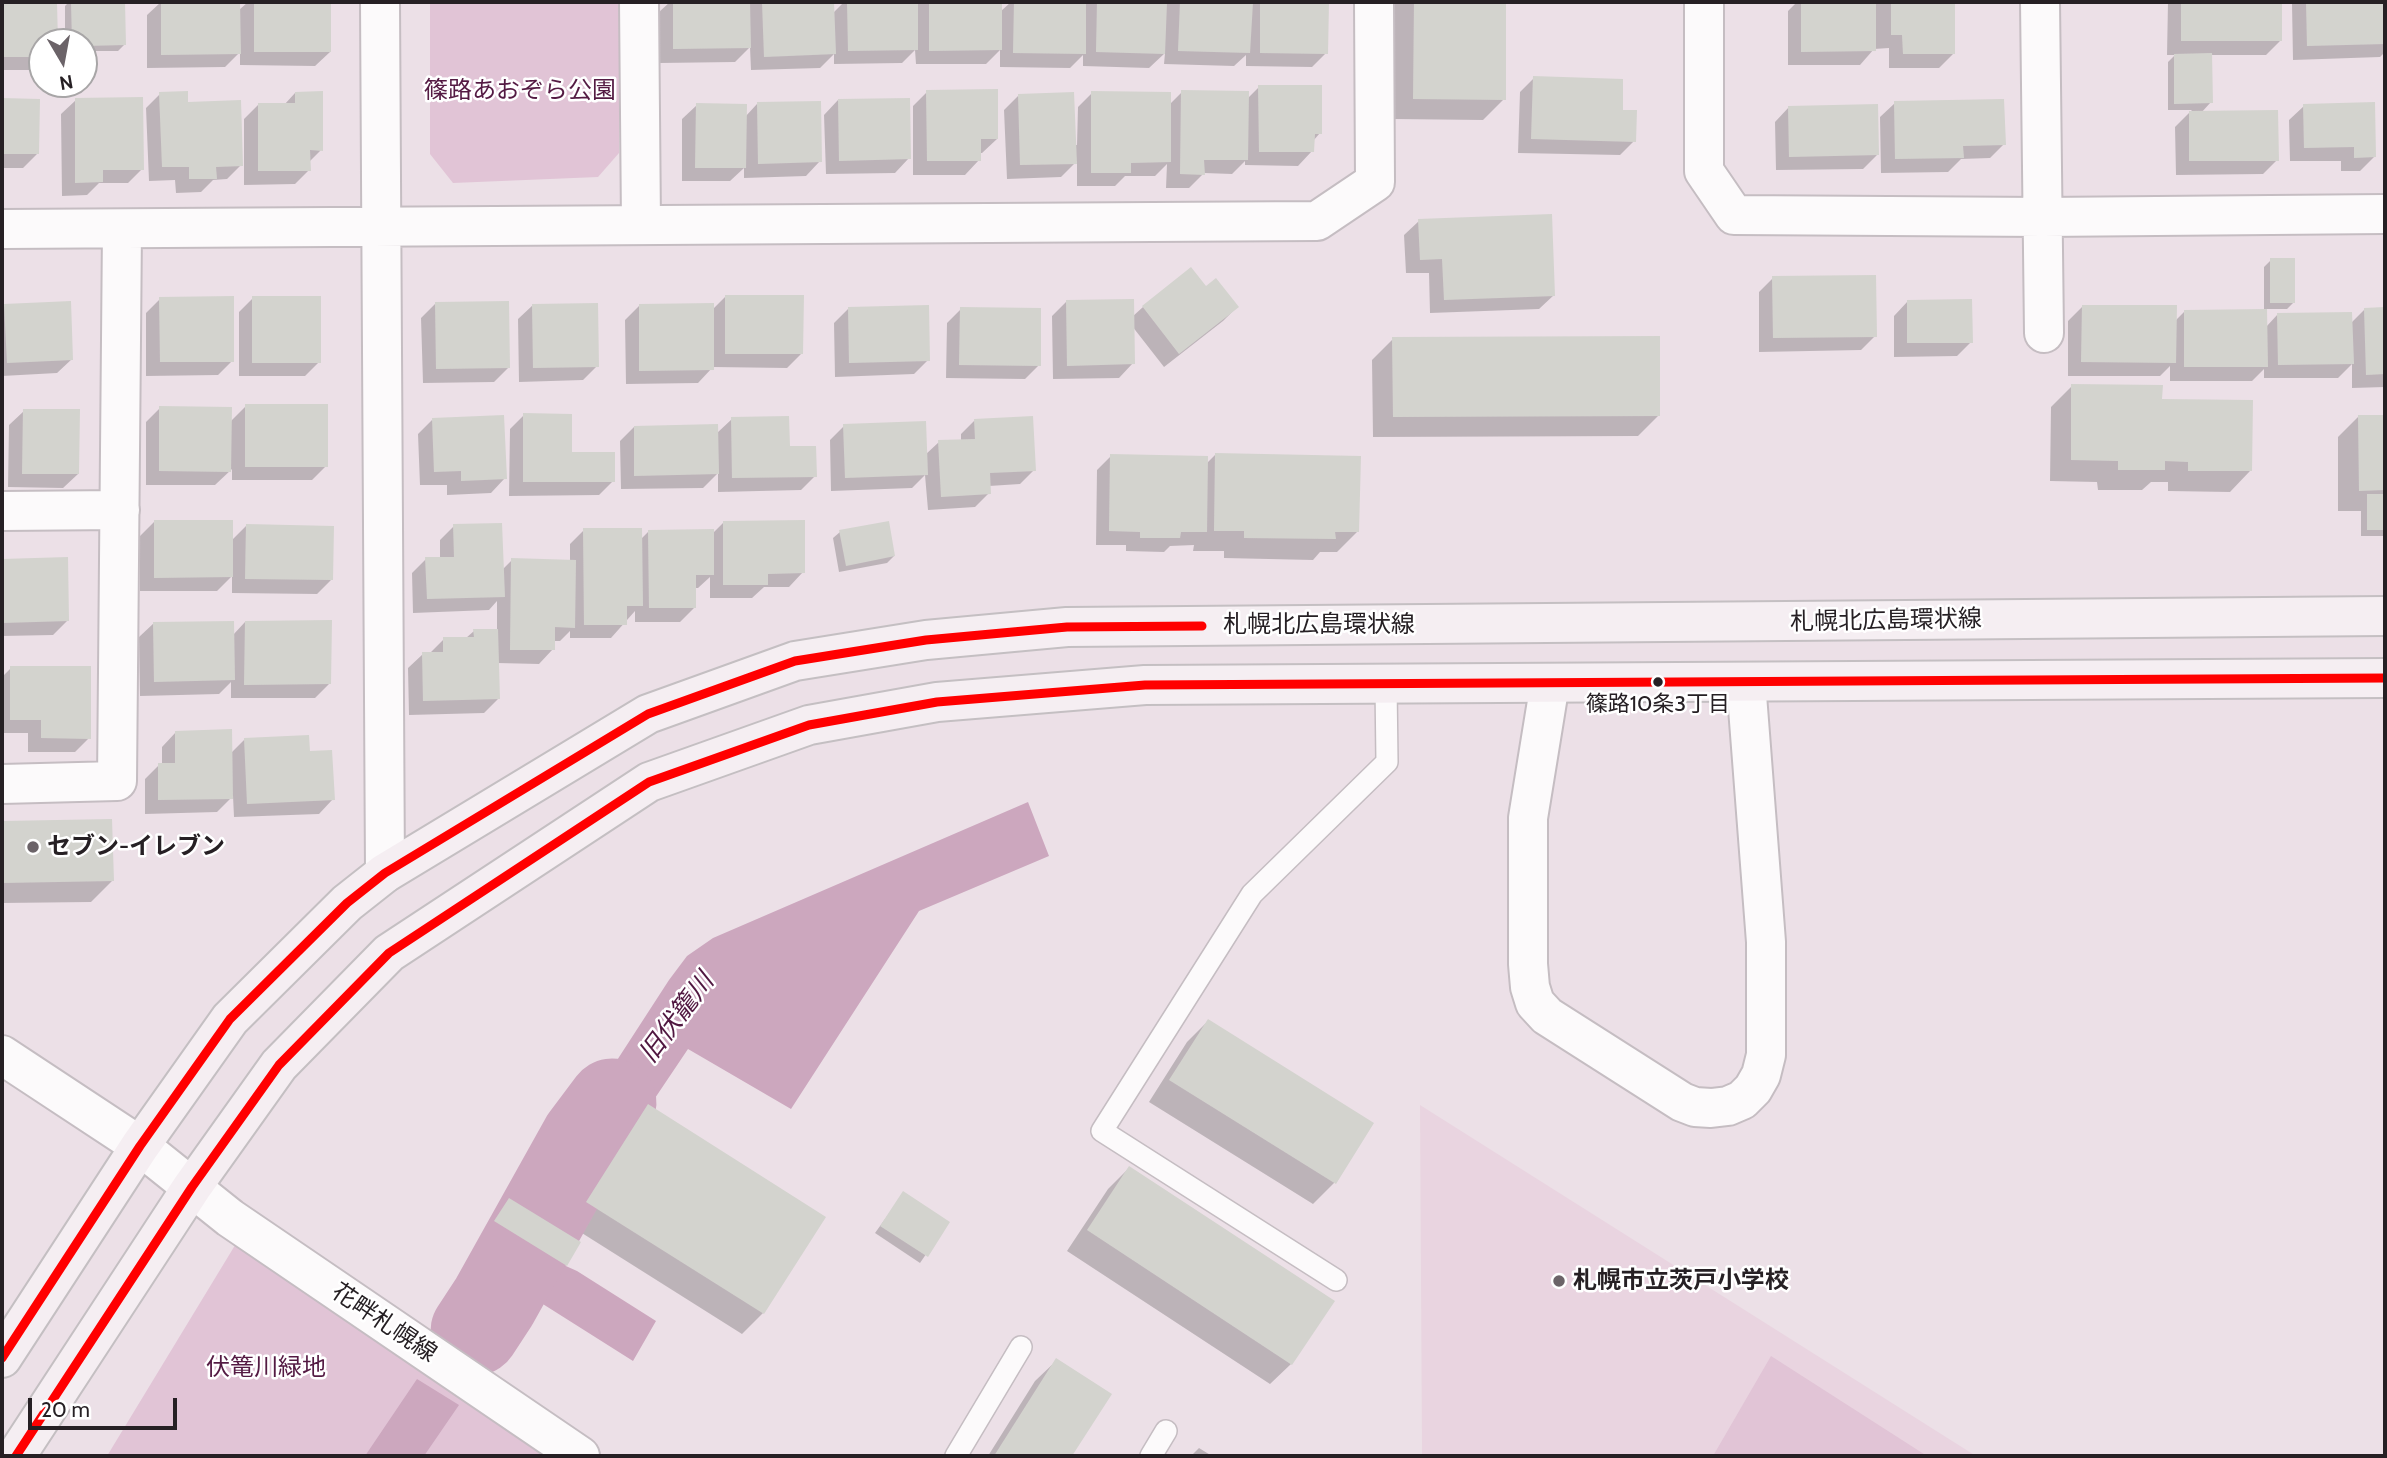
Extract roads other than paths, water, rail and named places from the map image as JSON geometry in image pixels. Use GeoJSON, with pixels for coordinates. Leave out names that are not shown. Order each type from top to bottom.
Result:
{"type":"FeatureCollection","features":[{"type":"Feature","properties":{"kind":"main road","name":"札幌北広島環状線"},"geometry":{"type":"LineString","coordinates":[[11,1344],[140,1146],[230,1019],[347,903],[385,873],[648,714],[795,661],[926,640],[1066,627],[2385,616]]}},
{"type":"Feature","properties":{"kind":"main road"},"geometry":{"type":"LineString","coordinates":[[16,1456],[192,1187],[279,1065],[389,953],[649,782],[808,725],[937,702],[1145,685],[2385,678]]}},
{"type":"Feature","properties":{"kind":"street"},"geometry":{"type":"LineString","coordinates":[[380,2],[385,873]]}},
{"type":"Feature","properties":{"kind":"street"},"geometry":{"type":"LineString","coordinates":[[639,2],[641,225]]}},
{"type":"Feature","properties":{"kind":"street"},"geometry":{"type":"LineString","coordinates":[[2,229],[1317,221],[1376,182],[1374,2]]}},
{"type":"Feature","properties":{"kind":"street"},"geometry":{"type":"LineString","coordinates":[[1704,2],[1704,171],[1734,215],[2043,217],[2385,214]]}},
{"type":"Feature","properties":{"kind":"street"},"geometry":{"type":"LineString","coordinates":[[2040,2],[2044,333]]}},
{"type":"Feature","properties":{"kind":"street"},"geometry":{"type":"LineString","coordinates":[[2,784],[117,781],[122,229]]}},
{"type":"Feature","properties":{"kind":"street"},"geometry":{"type":"LineString","coordinates":[[2,511],[120,510]]}},
{"type":"Feature","properties":{"kind":"street"},"geometry":{"type":"LineString","coordinates":[[1550,683],[1528,818],[1528,964],[1535,1003],[1547,1016],[1682,1102],[1695,1107],[1711,1108],[1728,1106],[1742,1100],[1753,1090],[1761,1075],[1766,1055],[1766,942],[1746,682]]}},
{"type":"Feature","properties":{"kind":"street","name":"花畔札幌線"},"geometry":{"type":"LineString","coordinates":[[2,1055],[140,1146],[230,1218],[580,1456]]}},
{"type":"Feature","properties":{"kind":"lane"},"geometry":{"type":"LineString","coordinates":[[1336,1280],[1102,1131],[1252,894],[1387,762],[1386,684]]}},
{"type":"Feature","properties":{"kind":"lane"},"geometry":{"type":"LineString","coordinates":[[956,1456],[1021,1347]]}},
{"type":"Feature","properties":{"kind":"lane"},"geometry":{"type":"LineString","coordinates":[[1151,1456],[1166,1431]]}},
{"type":"Feature","properties":{"kind":"water"},"geometry":{"type":"Polygon","coordinates":[[[1028,802],[1049,856],[919,911],[791,1109],[688,1049],[573,1220],[529,1196],[687,956],[713,938],[1028,802]]]}},
{"type":"Feature","properties":{"kind":"water"},"geometry":{"type":"Polygon","coordinates":[[[503,1238],[577,1271],[656,1321],[633,1361],[527,1294],[511,1322],[470,1296],[503,1238]]]}},
{"type":"Feature","properties":{"kind":"water"},"geometry":{"type":"Polygon","coordinates":[[[417,1379],[459,1405],[424,1456],[365,1456],[417,1379]]]}},
{"type":"Feature","properties":{"kind":"waterway","name":"旧伏籠川"},"geometry":{"type":"LineString","coordinates":[[475,1331],[585,1139],[612,1103]]}},
{"type":"Feature","properties":{"kind":"place","name":"篠路10条3丁目"},"geometry":{"type":"Point","coordinates":[1658,682]}},
{"type":"Feature","properties":{"kind":"place","name":"セブン-イレブン"},"geometry":{"type":"Point","coordinates":[33,847]}},
{"type":"Feature","properties":{"kind":"place","name":"札幌市立茨戸小学校"},"geometry":{"type":"Point","coordinates":[1559,1281]}},
{"type":"Feature","properties":{"kind":"park label","name":"篠路あおぞら公園"},"geometry":{"type":"Point","coordinates":[520,91]}},
{"type":"Feature","properties":{"kind":"park label","name":"伏篭川緑地"},"geometry":{"type":"Point","coordinates":[266,1368]}}]}
